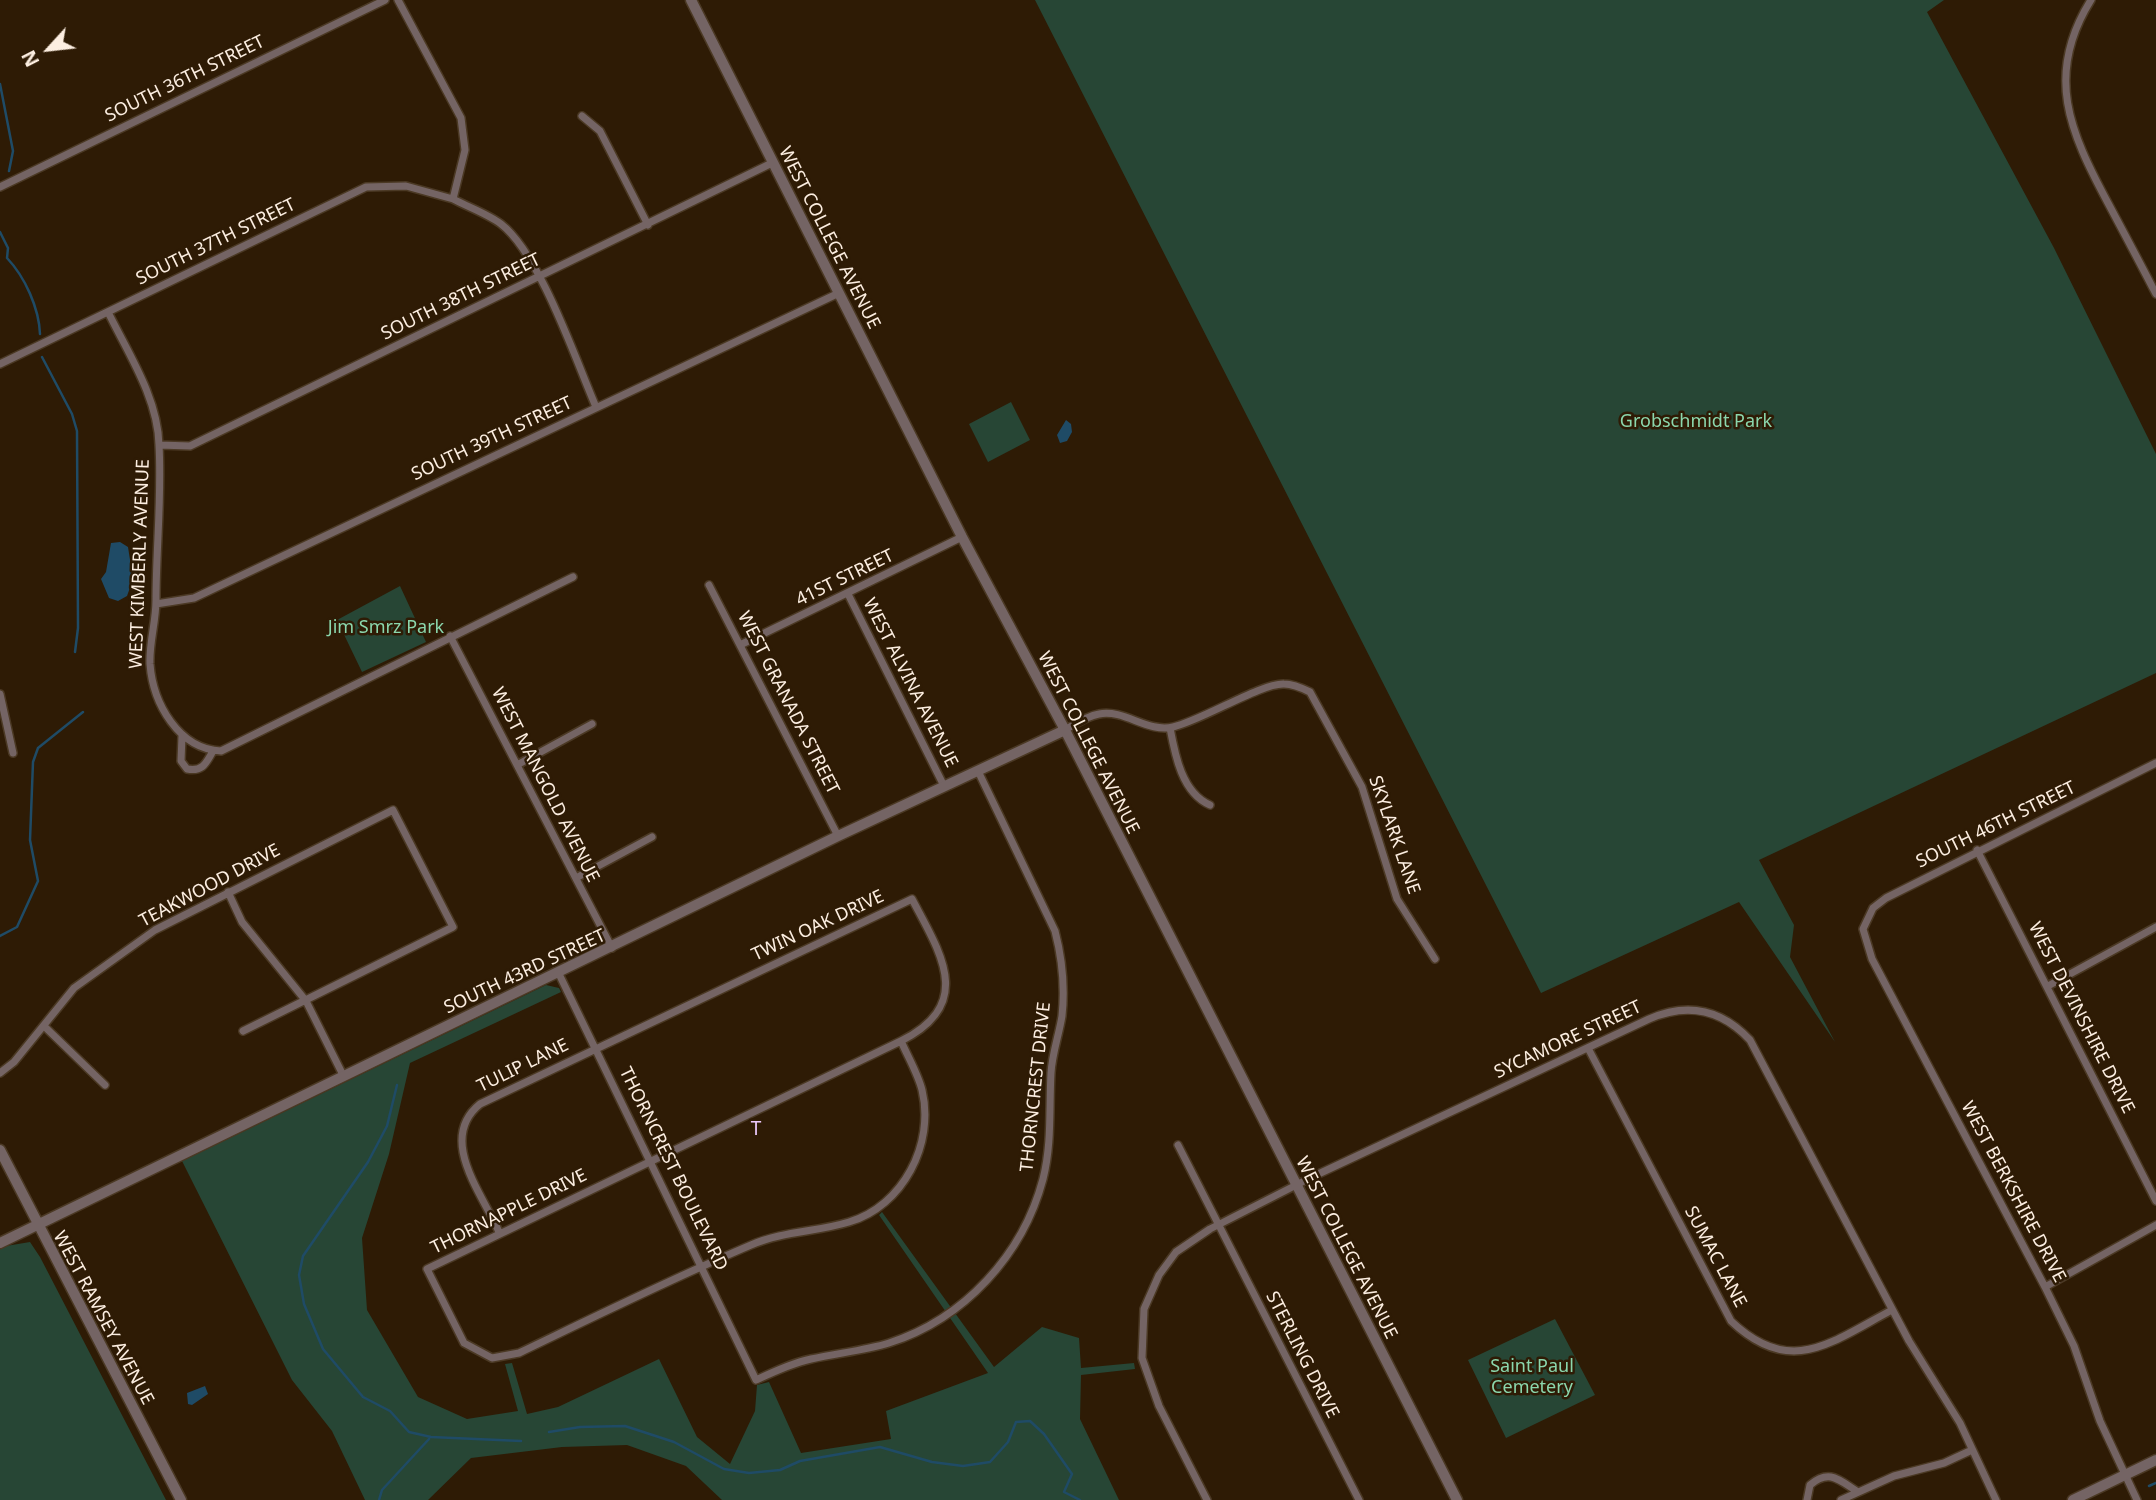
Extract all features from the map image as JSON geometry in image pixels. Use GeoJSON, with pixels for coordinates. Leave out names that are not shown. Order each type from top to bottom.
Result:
{"type":"FeatureCollection","features":[{"type":"Feature","properties":{"kind":"street","name":"SOUTH 36TH STREET"},"geometry":{"type":"LineString","coordinates":[[0,187],[384,0]]}},
{"type":"Feature","properties":{"kind":"street"},"geometry":{"type":"LineString","coordinates":[[398,0],[461,118],[465,150],[453,199],[502,225],[539,277],[596,407]]}},
{"type":"Feature","properties":{"kind":"street","name":"WEST COLLEGE AVENUE"},"geometry":{"type":"LineString","coordinates":[[691,0],[962,537],[1065,730],[1457,1500]]}},
{"type":"Feature","properties":{"kind":"street"},"geometry":{"type":"LineString","coordinates":[[2091,0],[2073,38],[2066,74],[2070,124],[2080,151],[2156,294]]}},
{"type":"Feature","properties":{"kind":"street"},"geometry":{"type":"LineString","coordinates":[[582,116],[600,131],[648,225]]}},
{"type":"Feature","properties":{"kind":"street","name":"SOUTH 38TH STREET"},"geometry":{"type":"LineString","coordinates":[[159,444],[190,446],[772,163]]}},
{"type":"Feature","properties":{"kind":"street","name":"SOUTH 37TH STREET"},"geometry":{"type":"LineString","coordinates":[[0,364],[366,187],[406,186],[453,199]]}},
{"type":"Feature","properties":{"kind":"street","name":"SOUTH 39TH STREET"},"geometry":{"type":"LineString","coordinates":[[156,604],[194,598],[839,293]]}},
{"type":"Feature","properties":{"kind":"street","name":"WEST KIMBERLY AVENUE"},"geometry":{"type":"LineString","coordinates":[[108,312],[154,410],[159,444],[156,604],[150,664],[156,691],[182,736]]}},
{"type":"Feature","properties":{"kind":"street","name":"41ST STREET"},"geometry":{"type":"LineString","coordinates":[[740,645],[962,537]]}},
{"type":"Feature","properties":{"kind":"street"},"geometry":{"type":"LineString","coordinates":[[182,736],[181,761],[187,769],[197,771],[217,751],[573,577]]}},
{"type":"Feature","properties":{"kind":"street","name":"WEST GRANADA STREET"},"geometry":{"type":"LineString","coordinates":[[709,585],[838,836]]}},
{"type":"Feature","properties":{"kind":"street","name":"WEST ALVINA AVENUE"},"geometry":{"type":"LineString","coordinates":[[848,594],[944,786]]}},
{"type":"Feature","properties":{"kind":"street","name":"WEST MANGOLD AVENUE"},"geometry":{"type":"LineString","coordinates":[[450,636],[612,948]]}},
{"type":"Feature","properties":{"kind":"street","name":"SKYLARK LANE"},"geometry":{"type":"LineString","coordinates":[[1065,730],[1100,714],[1117,714],[1150,726],[1170,728],[1206,717],[1269,687],[1282,684],[1310,692],[1319,702],[1362,787],[1397,900],[1434,959]]}},
{"type":"Feature","properties":{"kind":"street"},"geometry":{"type":"LineString","coordinates":[[0,694],[13,753]]}},
{"type":"Feature","properties":{"kind":"street"},"geometry":{"type":"LineString","coordinates":[[517,765],[592,724]]}},
{"type":"Feature","properties":{"kind":"street"},"geometry":{"type":"LineString","coordinates":[[1170,728],[1184,776],[1201,801],[1210,805]]}},
{"type":"Feature","properties":{"kind":"street","name":"SOUTH 43RD STREET"},"geometry":{"type":"LineString","coordinates":[[0,1244],[342,1075],[559,974],[838,836],[1065,730]]}},
{"type":"Feature","properties":{"kind":"street"},"geometry":{"type":"LineString","coordinates":[[182,736],[197,747],[217,751]]}},
{"type":"Feature","properties":{"kind":"street","name":"SOUTH 46TH STREET"},"geometry":{"type":"LineString","coordinates":[[1863,929],[1873,908],[1886,898],[2156,763]]}},
{"type":"Feature","properties":{"kind":"street","name":"THORNCREST DRIVE"},"geometry":{"type":"LineString","coordinates":[[756,1380],[809,1359],[857,1352],[924,1328],[952,1311],[999,1270],[1031,1213],[1043,1179],[1051,1126],[1051,1072],[1062,1014],[1061,954],[1055,931],[978,771]]}},
{"type":"Feature","properties":{"kind":"street","name":"TEAKWOOD DRIVE"},"geometry":{"type":"LineString","coordinates":[[0,1073],[14,1062],[74,988],[155,930],[393,810],[453,928],[306,1001]]}},
{"type":"Feature","properties":{"kind":"street"},"geometry":{"type":"LineString","coordinates":[[576,878],[652,837]]}},
{"type":"Feature","properties":{"kind":"street","name":"WEST DEVINSHIRE DRIVE"},"geometry":{"type":"LineString","coordinates":[[1978,850],[2156,1201]]}},
{"type":"Feature","properties":{"kind":"street"},"geometry":{"type":"LineString","coordinates":[[228,892],[242,922],[306,1001],[342,1075]]}},
{"type":"Feature","properties":{"kind":"street","name":"TWIN OAK DRIVE"},"geometry":{"type":"LineString","coordinates":[[597,1047],[912,899],[943,957],[947,988],[933,1020],[922,1031],[650,1163]]}},
{"type":"Feature","properties":{"kind":"street"},"geometry":{"type":"LineString","coordinates":[[2048,986],[2156,927]]}},
{"type":"Feature","properties":{"kind":"street","name":"WEST BERKSHIRE DRIVE"},"geometry":{"type":"LineString","coordinates":[[1863,929],[1872,959],[2074,1346],[2100,1420],[2137,1500]]}},
{"type":"Feature","properties":{"kind":"street","name":"THORNCREST BOULEVARD"},"geometry":{"type":"LineString","coordinates":[[559,974],[597,1047],[650,1163],[756,1380]]}},
{"type":"Feature","properties":{"kind":"street"},"geometry":{"type":"LineString","coordinates":[[243,1031],[306,1001]]}},
{"type":"Feature","properties":{"kind":"street","name":"SYCAMORE STREET"},"geometry":{"type":"LineString","coordinates":[[1207,1500],[1148,1382],[1142,1358],[1144,1309],[1168,1261],[1187,1243],[1218,1224],[1296,1185],[1666,1012],[1682,1009],[1710,1012],[1739,1028],[1760,1058],[1892,1310],[1960,1423],[1996,1500]]}},
{"type":"Feature","properties":{"kind":"street"},"geometry":{"type":"LineString","coordinates":[[44,1026],[105,1085]]}},
{"type":"Feature","properties":{"kind":"street"},"geometry":{"type":"LineString","coordinates":[[702,1266],[762,1240],[853,1221],[871,1212],[906,1182],[918,1157],[925,1108],[922,1088],[901,1041]]}},
{"type":"Feature","properties":{"kind":"street","name":"TULIP LANE"},"geometry":{"type":"LineString","coordinates":[[499,1232],[462,1155],[460,1138],[463,1122],[480,1104],[597,1047]]}},
{"type":"Feature","properties":{"kind":"street","name":"SUMAC LANE"},"geometry":{"type":"LineString","coordinates":[[1588,1048],[1725,1311],[1748,1337],[1782,1351],[1802,1352],[1828,1344],[1892,1310]]}},
{"type":"Feature","properties":{"kind":"street","name":"STERLING DRIVE"},"geometry":{"type":"LineString","coordinates":[[1178,1145],[1359,1500]]}},
{"type":"Feature","properties":{"kind":"street","name":"WEST RAMSEY AVENUE"},"geometry":{"type":"LineString","coordinates":[[0,1150],[181,1500]]}},
{"type":"Feature","properties":{"kind":"street","name":"THORNAPPLE DRIVE"},"geometry":{"type":"LineString","coordinates":[[650,1163],[499,1232],[428,1269],[464,1343],[492,1358],[519,1353],[702,1266]]}},
{"type":"Feature","properties":{"kind":"street"},"geometry":{"type":"LineString","coordinates":[[2045,1287],[2156,1226]]}},
{"type":"Feature","properties":{"kind":"street"},"geometry":{"type":"LineString","coordinates":[[1841,1500],[1894,1476],[1944,1464],[1972,1450]]}},
{"type":"Feature","properties":{"kind":"street"},"geometry":{"type":"LineString","coordinates":[[2073,1500],[2156,1460]]}},
{"type":"Feature","properties":{"kind":"street"},"geometry":{"type":"LineString","coordinates":[[1807,1500],[1810,1485],[1825,1475],[1834,1476],[1858,1492]]}},
{"type":"Feature","properties":{"kind":"green space","name":"Grobschmidt Park"},"geometry":{"type":"Polygon","coordinates":[[[1035,0],[1944,0],[1927,12],[2054,248],[2156,454],[2156,673],[1759,860],[1794,925],[1790,957],[1835,1042],[1739,902],[1541,993],[1035,0]]]}},
{"type":"Feature","properties":{"kind":"green space"},"geometry":{"type":"Polygon","coordinates":[[[1011,402],[1030,440],[988,462],[969,424],[1011,402]]]}},
{"type":"Feature","properties":{"kind":"green space","name":"Jim Smrz Park"},"geometry":{"type":"Polygon","coordinates":[[[400,586],[426,642],[362,672],[337,620],[400,586]]]}},
{"type":"Feature","properties":{"kind":"green space"},"geometry":{"type":"Polygon","coordinates":[[[546,985],[559,988],[561,992],[410,1063],[389,1154],[362,1238],[367,1310],[418,1397],[467,1419],[518,1411],[505,1364],[512,1363],[527,1414],[558,1407],[659,1359],[697,1437],[730,1464],[755,1411],[757,1385],[769,1382],[801,1453],[891,1439],[886,1411],[988,1373],[879,1215],[882,1212],[994,1367],[1042,1327],[1079,1338],[1081,1368],[1134,1363],[1135,1369],[1081,1375],[1080,1419],[1119,1500],[722,1500],[686,1466],[627,1445],[562,1447],[471,1458],[428,1500],[365,1500],[332,1431],[292,1380],[182,1161],[546,985]]]}},
{"type":"Feature","properties":{"kind":"green space"},"geometry":{"type":"Polygon","coordinates":[[[30,1242],[166,1500],[0,1500],[0,1247],[30,1242]]]}},
{"type":"Feature","properties":{"kind":"green space","name":"Saint Paul Cemetery"},"geometry":{"type":"Polygon","coordinates":[[[1555,1319],[1595,1395],[1506,1438],[1468,1360],[1555,1319]]]}},
{"type":"Feature","properties":{"kind":"water"},"geometry":{"type":"Polygon","coordinates":[[[1066,420],[1071,424],[1072,432],[1067,441],[1060,443],[1057,435],[1066,420]]]}},
{"type":"Feature","properties":{"kind":"water"},"geometry":{"type":"Polygon","coordinates":[[[120,542],[128,547],[133,579],[127,596],[118,601],[109,598],[101,579],[106,572],[111,543],[120,542]]]}},
{"type":"Feature","properties":{"kind":"water"},"geometry":{"type":"Polygon","coordinates":[[[205,1386],[208,1394],[192,1405],[188,1404],[187,1393],[205,1386]]]}},
{"type":"Feature","properties":{"kind":"waterway"},"geometry":{"type":"LineString","coordinates":[[0,84],[13,151],[9,171]]}},
{"type":"Feature","properties":{"kind":"waterway"},"geometry":{"type":"LineString","coordinates":[[0,232],[8,248],[7,258],[30,293],[40,334]]}},
{"type":"Feature","properties":{"kind":"waterway"},"geometry":{"type":"LineString","coordinates":[[42,357],[72,414],[77,431],[78,628],[75,652]]}},
{"type":"Feature","properties":{"kind":"waterway"},"geometry":{"type":"LineString","coordinates":[[0,936],[17,927],[38,881],[30,840],[33,762],[38,748],[83,712]]}},
{"type":"Feature","properties":{"kind":"waterway"},"geometry":{"type":"LineString","coordinates":[[397,1085],[387,1126],[368,1162],[303,1256],[299,1275],[304,1304],[323,1349],[363,1397],[390,1411],[409,1432],[431,1437],[521,1441]]}},
{"type":"Feature","properties":{"kind":"waterway"},"geometry":{"type":"LineString","coordinates":[[549,1432],[580,1427],[625,1426],[674,1442],[724,1469],[749,1473],[780,1470],[800,1461],[880,1447],[932,1462],[963,1466],[990,1462],[1008,1442],[1016,1422],[1030,1421],[1044,1434],[1072,1474],[1064,1492],[1080,1500]]}},
{"type":"Feature","properties":{"kind":"waterway"},"geometry":{"type":"LineString","coordinates":[[379,1500],[382,1490],[429,1439]]}},
{"type":"Feature","properties":{"kind":"waterway"},"geometry":{"type":"LineString","coordinates":[[2149,1486],[2156,1483]]}},
{"type":"Feature","properties":{"kind":"district","name":"T"},"geometry":{"type":"Point","coordinates":[757,1130]}}]}
